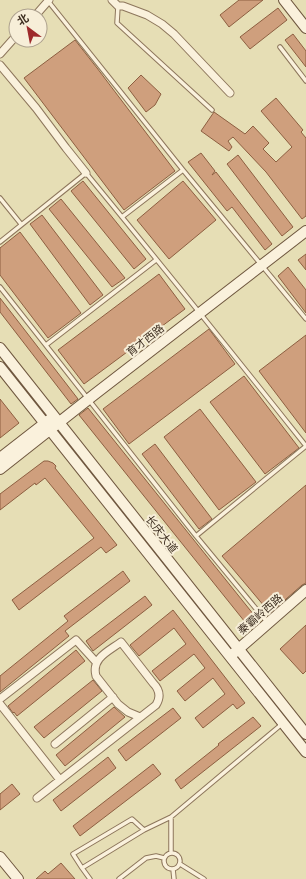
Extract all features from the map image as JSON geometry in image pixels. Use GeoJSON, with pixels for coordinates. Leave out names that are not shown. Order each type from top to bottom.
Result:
{"type":"FeatureCollection","features":[{"type":"Feature","properties":{"kind":"main road"},"geometry":{"type":"LineString","coordinates":[[284,0],[306,28]]}},
{"type":"Feature","properties":{"kind":"main road"},"geometry":{"type":"LineString","coordinates":[[292,0],[306,18]]}},
{"type":"Feature","properties":{"kind":"main road","name":"育才西路"},"geometry":{"type":"LineString","coordinates":[[0,470],[47,427],[260,262],[306,223]]}},
{"type":"Feature","properties":{"kind":"main road","name":"育才西路"},"geometry":{"type":"LineString","coordinates":[[260,262],[306,231]]}},
{"type":"Feature","properties":{"kind":"main road","name":"长庆大道"},"geometry":{"type":"LineString","coordinates":[[0,348],[306,734]]}},
{"type":"Feature","properties":{"kind":"main road","name":"长庆大道"},"geometry":{"type":"LineString","coordinates":[[0,367],[306,752]]}},
{"type":"Feature","properties":{"kind":"main road","name":"育才西路"},"geometry":{"type":"LineString","coordinates":[[0,458],[47,427]]}},
{"type":"Feature","properties":{"kind":"main road","name":"秦霸岭西路"},"geometry":{"type":"LineString","coordinates":[[270,625],[306,590]]}},
{"type":"Feature","properties":{"kind":"main road","name":"秦霸岭西路"},"geometry":{"type":"LineString","coordinates":[[231,659],[270,625],[306,597]]}},
{"type":"Feature","properties":{"kind":"main road"},"geometry":{"type":"LineString","coordinates":[[0,857],[18,879]]}},
{"type":"Feature","properties":{"kind":"main road"},"geometry":{"type":"LineString","coordinates":[[0,865],[12,879]]}},
{"type":"Feature","properties":{"kind":"street"},"geometry":{"type":"LineString","coordinates":[[112,0],[118,6],[147,15],[162,24],[174,34],[230,93]]}},
{"type":"Feature","properties":{"kind":"street"},"geometry":{"type":"LineString","coordinates":[[0,54],[8,45]]}},
{"type":"Feature","properties":{"kind":"street"},"geometry":{"type":"LineString","coordinates":[[0,65],[36,108],[86,173]]}},
{"type":"Feature","properties":{"kind":"street"},"geometry":{"type":"LineString","coordinates":[[0,699],[76,640],[96,662]]}},
{"type":"Feature","properties":{"kind":"street"},"geometry":{"type":"LineString","coordinates":[[37,798],[156,705],[159,701],[160,696],[157,687],[121,642],[99,658],[96,662],[96,676],[118,704],[128,712],[140,717]]}},
{"type":"Feature","properties":{"kind":"street"},"geometry":{"type":"LineString","coordinates":[[55,744],[113,697]]}},
{"type":"Feature","properties":{"kind":"street"},"geometry":{"type":"LineString","coordinates":[[0,704],[60,780]]}},
{"type":"Feature","properties":{"kind":"lane"},"geometry":{"type":"LineString","coordinates":[[49,1],[183,170],[306,319]]}},
{"type":"Feature","properties":{"kind":"lane"},"geometry":{"type":"LineString","coordinates":[[118,6],[117,23],[212,110]]}},
{"type":"Feature","properties":{"kind":"lane"},"geometry":{"type":"LineString","coordinates":[[280,47],[306,81]]}},
{"type":"Feature","properties":{"kind":"lane"},"geometry":{"type":"LineString","coordinates":[[122,218],[183,170]]}},
{"type":"Feature","properties":{"kind":"lane"},"geometry":{"type":"LineString","coordinates":[[0,242],[86,173],[198,310],[306,446],[196,536]]}},
{"type":"Feature","properties":{"kind":"lane"},"geometry":{"type":"LineString","coordinates":[[0,198],[22,224]]}},
{"type":"Feature","properties":{"kind":"lane"},"geometry":{"type":"LineString","coordinates":[[46,346],[156,260]]}},
{"type":"Feature","properties":{"kind":"lane"},"geometry":{"type":"LineString","coordinates":[[0,287],[196,536],[270,625]]}},
{"type":"Feature","properties":{"kind":"lane"},"geometry":{"type":"LineString","coordinates":[[82,868],[144,830],[171,817],[283,723]]}},
{"type":"Feature","properties":{"kind":"lane"},"geometry":{"type":"LineString","coordinates":[[171,817],[171,853]]}},
{"type":"Feature","properties":{"kind":"lane"},"geometry":{"type":"LineString","coordinates":[[90,879],[73,854],[132,819],[144,830]]}},
{"type":"Feature","properties":{"kind":"lane"},"geometry":{"type":"LineString","coordinates":[[164,858],[166,855],[174,853],[179,856],[180,864]]}},
{"type":"Feature","properties":{"kind":"lane"},"geometry":{"type":"LineString","coordinates":[[119,879],[146,858],[156,856],[164,858]]}},
{"type":"Feature","properties":{"kind":"lane"},"geometry":{"type":"LineString","coordinates":[[164,858],[165,866],[168,868],[173,869],[178,867],[180,864]]}},
{"type":"Feature","properties":{"kind":"lane"},"geometry":{"type":"LineString","coordinates":[[180,864],[204,879]]}},
{"type":"Feature","properties":{"kind":"lane"},"geometry":{"type":"LineString","coordinates":[[173,869],[174,879]]}},
{"type":"Feature","properties":{"kind":"shaded area"},"geometry":{"type":"Polygon","coordinates":[[[0,0],[306,0],[306,879],[0,879],[0,0]]]}},
{"type":"Feature","properties":{"kind":"building"},"geometry":{"type":"Polygon","coordinates":[[[239,0],[263,0],[229,27],[220,15],[239,0]]]}},
{"type":"Feature","properties":{"kind":"building"},"geometry":{"type":"Polygon","coordinates":[[[278,8],[287,20],[250,49],[240,37],[278,8]]]}},
{"type":"Feature","properties":{"kind":"building"},"geometry":{"type":"Polygon","coordinates":[[[293,34],[306,51],[306,67],[285,40],[293,34]]]}},
{"type":"Feature","properties":{"kind":"building"},"geometry":{"type":"Polygon","coordinates":[[[75,40],[175,171],[124,210],[24,78],[75,40]]]}},
{"type":"Feature","properties":{"kind":"building"},"geometry":{"type":"Polygon","coordinates":[[[141,75],[161,94],[155,105],[146,112],[128,88],[141,75]]]}},
{"type":"Feature","properties":{"kind":"building"},"geometry":{"type":"Polygon","coordinates":[[[276,98],[303,130],[301,132],[306,138],[306,216],[302,219],[266,172],[233,137],[228,141],[232,147],[229,151],[201,131],[214,112],[245,134],[253,126],[269,143],[263,149],[276,162],[292,147],[261,111],[276,98]]]}},
{"type":"Feature","properties":{"kind":"building"},"geometry":{"type":"Polygon","coordinates":[[[201,153],[215,171],[212,175],[216,172],[272,244],[265,250],[232,207],[227,211],[188,162],[201,153]]]}},
{"type":"Feature","properties":{"kind":"building"},"geometry":{"type":"Polygon","coordinates":[[[238,155],[293,227],[282,236],[227,164],[238,155]]]}},
{"type":"Feature","properties":{"kind":"building"},"geometry":{"type":"Polygon","coordinates":[[[83,181],[146,259],[134,269],[71,191],[83,181]]]}},
{"type":"Feature","properties":{"kind":"building"},"geometry":{"type":"Polygon","coordinates":[[[183,181],[216,220],[169,259],[137,220],[183,181]]]}},
{"type":"Feature","properties":{"kind":"building"},"geometry":{"type":"Polygon","coordinates":[[[61,199],[125,278],[112,287],[49,209],[61,199]]]}},
{"type":"Feature","properties":{"kind":"building"},"geometry":{"type":"Polygon","coordinates":[[[42,215],[103,295],[90,305],[30,224],[42,215]]]}},
{"type":"Feature","properties":{"kind":"building"},"geometry":{"type":"Polygon","coordinates":[[[20,232],[81,313],[48,338],[0,275],[0,248],[20,232]]]}},
{"type":"Feature","properties":{"kind":"building"},"geometry":{"type":"Polygon","coordinates":[[[306,254],[306,270],[298,260],[306,254]]]}},
{"type":"Feature","properties":{"kind":"building"},"geometry":{"type":"Polygon","coordinates":[[[288,267],[306,290],[306,313],[278,276],[288,267]]]}},
{"type":"Feature","properties":{"kind":"building"},"geometry":{"type":"Polygon","coordinates":[[[159,274],[185,309],[84,384],[58,350],[159,274]]]}},
{"type":"Feature","properties":{"kind":"building"},"geometry":{"type":"Polygon","coordinates":[[[0,298],[78,399],[71,404],[0,312],[0,298]]]}},
{"type":"Feature","properties":{"kind":"building"},"geometry":{"type":"Polygon","coordinates":[[[209,329],[235,364],[129,444],[103,409],[209,329]]]}},
{"type":"Feature","properties":{"kind":"building"},"geometry":{"type":"Polygon","coordinates":[[[306,335],[306,433],[259,371],[306,335]]]}},
{"type":"Feature","properties":{"kind":"building"},"geometry":{"type":"Polygon","coordinates":[[[244,376],[299,448],[265,474],[210,402],[244,376]]]}},
{"type":"Feature","properties":{"kind":"building"},"geometry":{"type":"Polygon","coordinates":[[[0,399],[19,423],[0,438],[0,399]]]}},
{"type":"Feature","properties":{"kind":"building"},"geometry":{"type":"Polygon","coordinates":[[[88,408],[254,615],[245,622],[79,415],[88,408]]]}},
{"type":"Feature","properties":{"kind":"building"},"geometry":{"type":"Polygon","coordinates":[[[200,409],[256,482],[219,510],[164,437],[200,409]]]}},
{"type":"Feature","properties":{"kind":"building"},"geometry":{"type":"Polygon","coordinates":[[[155,444],[212,519],[199,529],[142,454],[155,444]]]}},
{"type":"Feature","properties":{"kind":"building"},"geometry":{"type":"Polygon","coordinates":[[[44,461],[53,463],[56,466],[55,468],[117,545],[106,553],[101,547],[19,610],[12,600],[94,538],[45,478],[36,485],[35,483],[0,510],[0,494],[44,461]]]}},
{"type":"Feature","properties":{"kind":"building"},"geometry":{"type":"Polygon","coordinates":[[[306,485],[306,583],[270,613],[222,556],[306,485]]]}},
{"type":"Feature","properties":{"kind":"building"},"geometry":{"type":"Polygon","coordinates":[[[123,571],[130,581],[65,631],[69,636],[0,692],[0,676],[68,621],[64,616],[123,571]]]}},
{"type":"Feature","properties":{"kind":"building"},"geometry":{"type":"Polygon","coordinates":[[[145,596],[152,605],[93,651],[86,641],[145,596]]]}},
{"type":"Feature","properties":{"kind":"building"},"geometry":{"type":"Polygon","coordinates":[[[173,610],[245,703],[237,709],[233,704],[203,728],[195,718],[225,694],[213,678],[185,701],[177,691],[205,668],[194,654],[160,681],[152,671],[186,644],[174,628],[139,656],[130,645],[173,610]]]}},
{"type":"Feature","properties":{"kind":"building"},"geometry":{"type":"Polygon","coordinates":[[[306,625],[306,671],[303,674],[280,649],[306,625]]]}},
{"type":"Feature","properties":{"kind":"building"},"geometry":{"type":"Polygon","coordinates":[[[76,650],[85,661],[17,716],[14,712],[13,713],[8,706],[76,650]]]}},
{"type":"Feature","properties":{"kind":"building"},"geometry":{"type":"Polygon","coordinates":[[[93,680],[102,691],[44,738],[34,727],[93,680]]]}},
{"type":"Feature","properties":{"kind":"building"},"geometry":{"type":"Polygon","coordinates":[[[114,707],[125,717],[65,766],[56,755],[114,707]]]}},
{"type":"Feature","properties":{"kind":"building"},"geometry":{"type":"Polygon","coordinates":[[[173,708],[181,718],[126,761],[118,750],[173,708]]]}},
{"type":"Feature","properties":{"kind":"building"},"geometry":{"type":"Polygon","coordinates":[[[253,717],[261,726],[181,789],[175,780],[253,717]]]}},
{"type":"Feature","properties":{"kind":"building"},"geometry":{"type":"Polygon","coordinates":[[[108,757],[116,768],[61,811],[53,800],[108,757]]]}},
{"type":"Feature","properties":{"kind":"building"},"geometry":{"type":"Polygon","coordinates":[[[153,764],[161,774],[80,836],[73,826],[153,764]]]}},
{"type":"Feature","properties":{"kind":"building"},"geometry":{"type":"Polygon","coordinates":[[[12,784],[20,794],[0,810],[0,794],[12,784]]]}},
{"type":"Feature","properties":{"kind":"building"},"geometry":{"type":"Polygon","coordinates":[[[61,863],[75,879],[36,879],[45,871],[48,874],[61,863]]]}}]}
